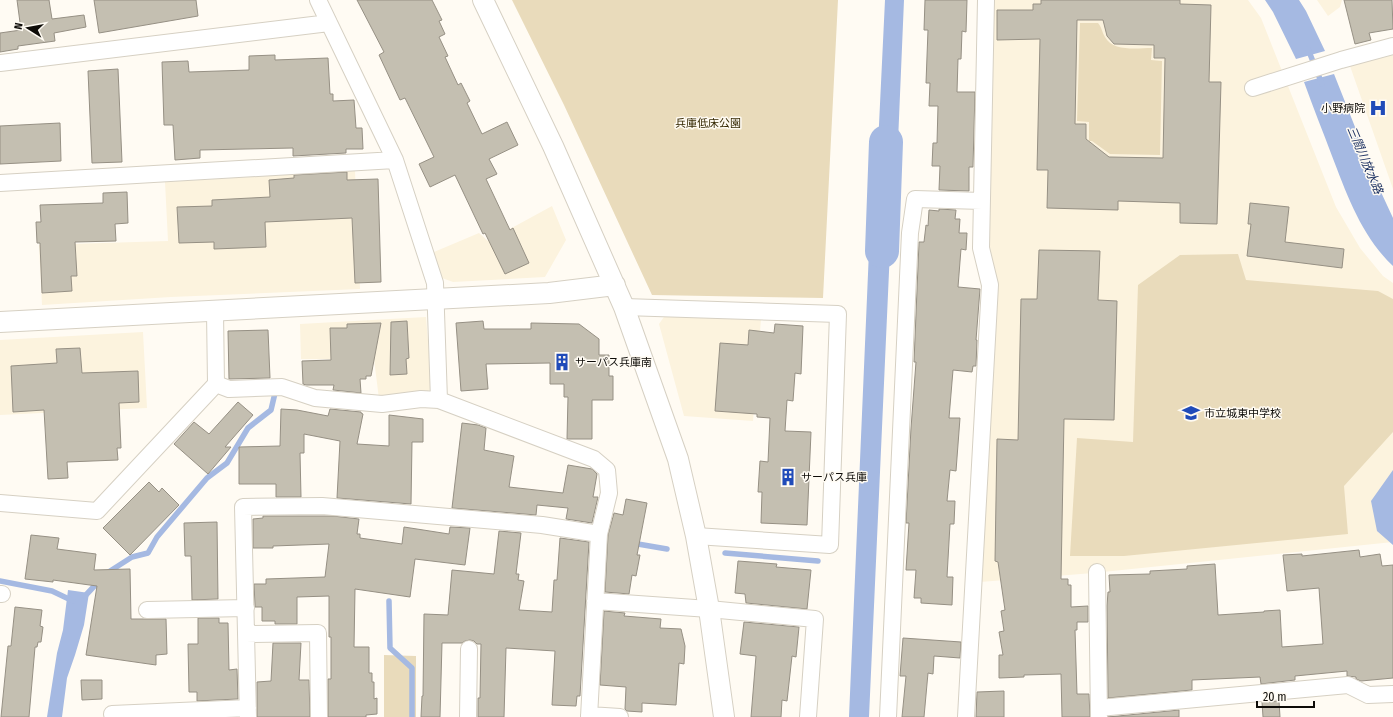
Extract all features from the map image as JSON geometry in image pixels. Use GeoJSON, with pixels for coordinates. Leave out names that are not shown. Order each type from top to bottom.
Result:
{"type":"FeatureCollection","features":[{"type":"Feature","properties":{"kind":"street"},"geometry":{"type":"LineString","coordinates":[[318,0],[395,160],[435,283],[439,400]]}},
{"type":"Feature","properties":{"kind":"street"},"geometry":{"type":"LineString","coordinates":[[483,0],[553,146],[615,285],[678,459],[696,536],[709,609],[724,717]]}},
{"type":"Feature","properties":{"kind":"street"},"geometry":{"type":"LineString","coordinates":[[966,717],[990,285],[981,248],[986,0]]}},
{"type":"Feature","properties":{"kind":"street"},"geometry":{"type":"LineString","coordinates":[[0,63],[329,23]]}},
{"type":"Feature","properties":{"kind":"street"},"geometry":{"type":"LineString","coordinates":[[1253,88],[1341,60],[1393,46]]}},
{"type":"Feature","properties":{"kind":"street"},"geometry":{"type":"LineString","coordinates":[[0,183],[395,160]]}},
{"type":"Feature","properties":{"kind":"street"},"geometry":{"type":"LineString","coordinates":[[888,717],[909,249],[915,199],[982,201]]}},
{"type":"Feature","properties":{"kind":"street"},"geometry":{"type":"LineString","coordinates":[[0,322],[215,312],[549,293],[615,285]]}},
{"type":"Feature","properties":{"kind":"street"},"geometry":{"type":"LineString","coordinates":[[624,307],[838,314],[830,545],[696,536]]}},
{"type":"Feature","properties":{"kind":"street"},"geometry":{"type":"LineString","coordinates":[[0,504],[97,511],[216,384],[215,312]]}},
{"type":"Feature","properties":{"kind":"street"},"geometry":{"type":"LineString","coordinates":[[216,384],[229,389],[282,387],[315,398],[382,404],[421,399],[439,400],[594,459],[607,470],[609,493],[599,534],[589,716],[620,717]]}},
{"type":"Feature","properties":{"kind":"street"},"geometry":{"type":"LineString","coordinates":[[112,714],[248,713],[243,506],[322,506],[542,525],[599,534]]}},
{"type":"Feature","properties":{"kind":"street"},"geometry":{"type":"LineString","coordinates":[[1097,572],[1098,713],[1348,685],[1368,695],[1393,694]]}},
{"type":"Feature","properties":{"kind":"street"},"geometry":{"type":"LineString","coordinates":[[595,601],[709,609],[815,619],[808,717]]}},
{"type":"Feature","properties":{"kind":"street"},"geometry":{"type":"LineString","coordinates":[[147,610],[246,608]]}},
{"type":"Feature","properties":{"kind":"street"},"geometry":{"type":"LineString","coordinates":[[246,634],[318,633],[319,717]]}},
{"type":"Feature","properties":{"kind":"street"},"geometry":{"type":"LineString","coordinates":[[468,717],[469,649]]}},
{"type":"Feature","properties":{"kind":"shaded area","name":"市立城東中学校"},"geometry":{"type":"Polygon","coordinates":[[[993,0],[1248,0],[1261,18],[1336,207],[1360,248],[1383,276],[1393,283],[1393,542],[1093,573],[980,582],[997,283],[989,242],[993,0]]]}},
{"type":"Feature","properties":{"kind":"shaded area"},"geometry":{"type":"Polygon","coordinates":[[[1317,0],[1342,0],[1340,7],[1328,16],[1317,0]]]}},
{"type":"Feature","properties":{"kind":"shaded area","name":"小野病院"},"geometry":{"type":"Polygon","coordinates":[[[1393,55],[1393,189],[1350,66],[1393,55]]]}},
{"type":"Feature","properties":{"kind":"shaded area"},"geometry":{"type":"Polygon","coordinates":[[[355,171],[360,289],[171,297],[42,305],[39,245],[168,241],[165,182],[355,171]]]}},
{"type":"Feature","properties":{"kind":"shaded area"},"geometry":{"type":"Polygon","coordinates":[[[552,206],[566,240],[545,277],[453,282],[442,278],[434,252],[479,233],[488,241],[552,206]]]}},
{"type":"Feature","properties":{"kind":"shaded area"},"geometry":{"type":"Polygon","coordinates":[[[666,314],[761,319],[753,421],[684,416],[659,324],[666,314]]]}},
{"type":"Feature","properties":{"kind":"shaded area"},"geometry":{"type":"Polygon","coordinates":[[[426,317],[432,388],[424,394],[379,399],[374,359],[301,359],[300,324],[426,317]]]}},
{"type":"Feature","properties":{"kind":"shaded area"},"geometry":{"type":"Polygon","coordinates":[[[143,332],[147,408],[0,415],[0,340],[143,332]]]}},
{"type":"Feature","properties":{"kind":"green space","name":"兵庫低床公園"},"geometry":{"type":"Polygon","coordinates":[[[512,0],[838,0],[823,298],[652,295],[564,105],[512,0]]]}},
{"type":"Feature","properties":{"kind":"green space"},"geometry":{"type":"Polygon","coordinates":[[[1080,23],[1098,23],[1109,42],[1119,47],[1152,48],[1151,60],[1162,61],[1160,155],[1110,154],[1092,141],[1089,141],[1089,122],[1077,121],[1080,23]]]}},
{"type":"Feature","properties":{"kind":"green space"},"geometry":{"type":"Polygon","coordinates":[[[1238,254],[1246,280],[1378,291],[1393,299],[1393,432],[1344,486],[1348,534],[1124,556],[1070,556],[1077,438],[1133,442],[1138,285],[1180,255],[1238,254]]]}},
{"type":"Feature","properties":{"kind":"green space"},"geometry":{"type":"Polygon","coordinates":[[[384,655],[416,656],[416,717],[384,717],[384,655]]]}},
{"type":"Feature","properties":{"kind":"water"},"geometry":{"type":"Polygon","coordinates":[[[885,0],[904,0],[896,189],[876,187],[885,0]]]}},
{"type":"Feature","properties":{"kind":"water"},"geometry":{"type":"Polygon","coordinates":[[[1265,0],[1299,0],[1306,11],[1325,51],[1296,59],[1273,12],[1265,0]]]}},
{"type":"Feature","properties":{"kind":"water"},"geometry":{"type":"Polygon","coordinates":[[[1334,74],[1380,190],[1393,218],[1393,266],[1372,242],[1356,215],[1304,82],[1334,74]]]}},
{"type":"Feature","properties":{"kind":"water"},"geometry":{"type":"Polygon","coordinates":[[[871,204],[892,205],[869,717],[849,717],[871,204]]]}},
{"type":"Feature","properties":{"kind":"water"},"geometry":{"type":"Polygon","coordinates":[[[1393,470],[1393,545],[1377,531],[1371,501],[1393,470]]]}},
{"type":"Feature","properties":{"kind":"water"},"geometry":{"type":"Polygon","coordinates":[[[68,590],[89,593],[84,625],[67,678],[62,717],[47,717],[57,653],[63,630],[68,590]]]}},
{"type":"Feature","properties":{"kind":"building"},"geometry":{"type":"Polygon","coordinates":[[[17,0],[49,0],[52,19],[84,15],[86,27],[54,33],[55,41],[18,46],[18,49],[0,52],[0,33],[21,30],[17,0]]]}},
{"type":"Feature","properties":{"kind":"building"},"geometry":{"type":"Polygon","coordinates":[[[94,0],[196,0],[198,16],[99,33],[94,0]]]}},
{"type":"Feature","properties":{"kind":"building"},"geometry":{"type":"Polygon","coordinates":[[[357,0],[432,0],[442,20],[439,21],[445,34],[439,37],[448,56],[445,57],[458,85],[461,83],[470,101],[467,103],[482,134],[507,122],[518,145],[489,159],[497,174],[486,179],[510,230],[513,228],[529,263],[505,274],[485,233],[483,234],[455,175],[430,187],[419,164],[434,157],[405,98],[400,100],[379,55],[384,52],[357,0]]]}},
{"type":"Feature","properties":{"kind":"building"},"geometry":{"type":"Polygon","coordinates":[[[925,0],[967,0],[966,32],[962,31],[961,59],[958,59],[957,92],[975,92],[973,167],[969,167],[969,191],[939,190],[940,166],[932,166],[933,143],[937,143],[938,106],[929,106],[930,83],[926,83],[928,30],[924,30],[925,0]]]}},
{"type":"Feature","properties":{"kind":"building"},"geometry":{"type":"Polygon","coordinates":[[[1041,0],[1180,0],[1180,4],[1211,5],[1209,82],[1221,82],[1217,224],[1180,223],[1180,203],[1118,201],[1118,210],[1047,208],[1048,170],[1037,170],[1040,39],[997,40],[997,10],[1033,10],[1033,4],[1041,4],[1041,0]],[[1077,20],[1075,124],[1086,124],[1086,139],[1109,157],[1163,158],[1165,58],[1154,58],[1154,45],[1114,44],[1107,36],[1103,20],[1077,20]]]}},
{"type":"Feature","properties":{"kind":"building"},"geometry":{"type":"Polygon","coordinates":[[[1344,0],[1392,0],[1393,29],[1369,33],[1371,40],[1355,44],[1344,0]]]}},
{"type":"Feature","properties":{"kind":"building"},"geometry":{"type":"Polygon","coordinates":[[[275,55],[275,60],[328,58],[330,94],[333,94],[333,101],[354,100],[356,128],[362,128],[363,149],[346,149],[346,153],[293,156],[293,148],[200,150],[200,158],[175,160],[173,125],[164,125],[162,62],[188,61],[189,72],[249,70],[249,56],[275,55]]]}},
{"type":"Feature","properties":{"kind":"building"},"geometry":{"type":"Polygon","coordinates":[[[118,69],[122,162],[92,163],[88,71],[118,69]]]}},
{"type":"Feature","properties":{"kind":"building"},"geometry":{"type":"Polygon","coordinates":[[[60,123],[61,161],[0,164],[0,126],[60,123]]]}},
{"type":"Feature","properties":{"kind":"building"},"geometry":{"type":"Polygon","coordinates":[[[347,172],[347,180],[378,179],[381,282],[355,283],[352,218],[265,222],[266,247],[214,249],[214,242],[179,243],[177,207],[212,206],[212,200],[270,197],[269,180],[294,178],[294,175],[347,172]]]}},
{"type":"Feature","properties":{"kind":"building"},"geometry":{"type":"Polygon","coordinates":[[[127,192],[128,223],[115,224],[116,241],[75,242],[77,276],[71,276],[72,291],[42,293],[40,243],[37,243],[36,222],[41,222],[40,205],[103,203],[103,193],[127,192]]]}},
{"type":"Feature","properties":{"kind":"building"},"geometry":{"type":"Polygon","coordinates":[[[1250,203],[1289,207],[1285,242],[1344,249],[1342,268],[1247,256],[1251,224],[1248,224],[1250,203]]]}},
{"type":"Feature","properties":{"kind":"building"},"geometry":{"type":"Polygon","coordinates":[[[939,209],[956,210],[955,219],[960,219],[959,233],[967,233],[966,250],[961,249],[958,287],[980,289],[976,340],[976,366],[973,366],[972,372],[953,370],[949,418],[960,418],[956,471],[950,470],[947,501],[955,501],[954,524],[950,524],[947,577],[953,577],[952,605],[921,603],[921,598],[914,598],[916,570],[906,570],[909,523],[906,523],[916,362],[914,362],[919,242],[924,242],[926,225],[928,226],[929,210],[939,211],[939,209]]]}},
{"type":"Feature","properties":{"kind":"building"},"geometry":{"type":"Polygon","coordinates":[[[1039,250],[1100,251],[1098,300],[1117,301],[1114,420],[1064,419],[1061,579],[1068,579],[1068,585],[1071,585],[1071,607],[1088,606],[1088,622],[1077,622],[1077,630],[1075,630],[1077,694],[1089,694],[1090,717],[1062,717],[1061,674],[1024,675],[1024,677],[999,678],[999,655],[1003,655],[999,632],[1004,631],[1001,611],[1005,610],[998,562],[995,561],[997,439],[1018,440],[1021,299],[1037,299],[1039,250]]]}},
{"type":"Feature","properties":{"kind":"building"},"geometry":{"type":"Polygon","coordinates":[[[407,321],[409,358],[406,359],[407,374],[390,375],[391,322],[407,321]]]}},
{"type":"Feature","properties":{"kind":"building"},"geometry":{"type":"Polygon","coordinates":[[[483,321],[484,329],[531,329],[531,323],[579,324],[599,339],[599,355],[609,355],[609,376],[613,376],[613,400],[592,400],[592,439],[567,439],[568,397],[564,397],[564,384],[550,384],[550,363],[486,364],[488,389],[461,391],[456,323],[483,321]]]}},
{"type":"Feature","properties":{"kind":"building"},"geometry":{"type":"Polygon","coordinates":[[[381,323],[371,376],[366,376],[366,379],[360,379],[361,393],[333,390],[334,385],[303,384],[302,361],[331,360],[330,328],[347,328],[347,324],[381,323]]]}},
{"type":"Feature","properties":{"kind":"building"},"geometry":{"type":"Polygon","coordinates":[[[775,324],[803,326],[801,374],[795,373],[793,401],[787,400],[785,431],[811,432],[807,525],[761,523],[762,492],[758,492],[760,461],[768,462],[770,418],[757,417],[757,414],[715,411],[720,343],[748,345],[749,330],[774,333],[775,324]]]}},
{"type":"Feature","properties":{"kind":"building"},"geometry":{"type":"Polygon","coordinates":[[[268,330],[270,378],[229,379],[228,331],[268,330]]]}},
{"type":"Feature","properties":{"kind":"building"},"geometry":{"type":"Polygon","coordinates":[[[80,348],[82,373],[138,371],[139,402],[119,403],[121,448],[117,448],[118,460],[67,462],[68,478],[48,479],[44,410],[13,412],[11,366],[57,363],[56,349],[80,348]]]}},
{"type":"Feature","properties":{"kind":"building"},"geometry":{"type":"Polygon","coordinates":[[[238,402],[253,415],[225,447],[231,447],[208,474],[174,444],[194,422],[209,434],[238,402]]]}},
{"type":"Feature","properties":{"kind":"building"},"geometry":{"type":"Polygon","coordinates":[[[281,409],[297,410],[328,416],[330,409],[361,412],[363,414],[357,444],[389,446],[389,415],[423,419],[423,442],[412,442],[411,504],[337,498],[340,441],[304,434],[304,453],[300,453],[301,497],[276,497],[276,484],[239,484],[239,447],[280,446],[281,409]]]}},
{"type":"Feature","properties":{"kind":"building"},"geometry":{"type":"Polygon","coordinates":[[[462,423],[478,425],[486,428],[484,450],[514,456],[509,487],[563,493],[568,465],[592,469],[597,474],[593,497],[598,497],[592,523],[566,519],[568,508],[537,505],[536,515],[452,508],[462,423]]]}},
{"type":"Feature","properties":{"kind":"building"},"geometry":{"type":"Polygon","coordinates":[[[149,482],[159,492],[162,488],[179,505],[130,555],[103,528],[149,482]]]}},
{"type":"Feature","properties":{"kind":"building"},"geometry":{"type":"Polygon","coordinates":[[[626,499],[647,503],[637,555],[640,555],[636,576],[632,575],[629,594],[605,592],[608,535],[614,513],[623,515],[626,499]]]}},
{"type":"Feature","properties":{"kind":"building"},"geometry":{"type":"Polygon","coordinates":[[[263,516],[333,516],[359,519],[357,534],[360,534],[360,538],[402,544],[404,527],[449,534],[450,527],[470,528],[465,565],[415,559],[410,597],[355,589],[354,647],[369,647],[369,673],[372,673],[372,682],[374,682],[374,699],[377,698],[377,714],[366,715],[366,717],[328,717],[328,679],[331,679],[329,596],[297,597],[297,624],[275,624],[275,621],[262,621],[262,607],[255,607],[254,584],[266,584],[266,579],[325,577],[329,544],[253,548],[253,519],[263,518],[263,516]]]}},
{"type":"Feature","properties":{"kind":"building"},"geometry":{"type":"Polygon","coordinates":[[[217,522],[218,599],[192,600],[191,556],[185,556],[184,523],[217,522]]]}},
{"type":"Feature","properties":{"kind":"building"},"geometry":{"type":"Polygon","coordinates":[[[499,531],[521,533],[516,574],[519,574],[518,580],[524,581],[519,610],[552,612],[554,580],[557,580],[560,538],[589,542],[580,696],[577,696],[576,706],[552,705],[555,651],[506,648],[504,717],[478,717],[478,698],[480,698],[481,644],[477,644],[470,640],[462,643],[442,643],[440,717],[421,717],[423,696],[424,614],[448,615],[452,570],[494,574],[499,531]]]}},
{"type":"Feature","properties":{"kind":"building"},"geometry":{"type":"Polygon","coordinates":[[[31,535],[59,538],[57,549],[96,554],[94,570],[130,569],[131,619],[166,619],[167,654],[156,655],[156,665],[86,655],[97,586],[53,580],[53,582],[25,579],[31,535]]]}},
{"type":"Feature","properties":{"kind":"building"},"geometry":{"type":"Polygon","coordinates":[[[1359,550],[1360,557],[1380,554],[1382,566],[1393,565],[1393,678],[1361,681],[1356,679],[1356,677],[1347,676],[1347,671],[1295,676],[1295,680],[1261,684],[1260,677],[1192,680],[1192,690],[1108,698],[1107,606],[1108,592],[1110,592],[1109,575],[1150,574],[1150,571],[1187,569],[1187,566],[1215,564],[1218,615],[1280,610],[1282,647],[1323,644],[1319,588],[1287,591],[1283,555],[1302,554],[1302,556],[1359,550]]]}},
{"type":"Feature","properties":{"kind":"building"},"geometry":{"type":"Polygon","coordinates":[[[738,561],[777,564],[776,567],[811,570],[807,609],[746,603],[745,594],[735,593],[738,561]]]}},
{"type":"Feature","properties":{"kind":"building"},"geometry":{"type":"Polygon","coordinates":[[[15,607],[42,610],[40,626],[43,627],[41,642],[38,642],[37,647],[35,647],[29,717],[1,717],[8,646],[11,646],[15,607]]]}},
{"type":"Feature","properties":{"kind":"building"},"geometry":{"type":"Polygon","coordinates":[[[604,611],[625,613],[624,616],[661,619],[660,628],[681,629],[685,646],[684,664],[679,663],[676,705],[642,703],[642,712],[627,711],[625,709],[626,687],[600,685],[604,611]]]}},
{"type":"Feature","properties":{"kind":"building"},"geometry":{"type":"Polygon","coordinates":[[[198,618],[219,618],[219,623],[228,623],[229,670],[237,669],[238,699],[197,701],[197,692],[189,692],[188,644],[198,644],[198,618]]]}},
{"type":"Feature","properties":{"kind":"building"},"geometry":{"type":"Polygon","coordinates":[[[744,622],[799,627],[796,657],[792,656],[787,701],[782,700],[781,717],[751,717],[756,656],[740,654],[744,622]]]}},
{"type":"Feature","properties":{"kind":"building"},"geometry":{"type":"Polygon","coordinates":[[[903,638],[961,642],[960,658],[934,656],[933,674],[928,673],[924,717],[902,717],[906,676],[900,676],[903,638]]]}},
{"type":"Feature","properties":{"kind":"building"},"geometry":{"type":"Polygon","coordinates":[[[273,643],[301,643],[299,680],[309,680],[310,717],[257,717],[257,682],[271,681],[273,643]]]}},
{"type":"Feature","properties":{"kind":"building"},"geometry":{"type":"Polygon","coordinates":[[[81,680],[102,680],[102,699],[82,700],[81,680]]]}},
{"type":"Feature","properties":{"kind":"building"},"geometry":{"type":"Polygon","coordinates":[[[1004,691],[1004,717],[976,717],[977,692],[1004,691]]]}},
{"type":"Feature","properties":{"kind":"building"},"geometry":{"type":"Polygon","coordinates":[[[1279,701],[1280,717],[1263,717],[1262,702],[1279,701]]]}},
{"type":"Feature","properties":{"kind":"building"},"geometry":{"type":"Polygon","coordinates":[[[1179,710],[1179,717],[1108,717],[1179,710]]]}},
{"type":"Feature","properties":{"kind":"waterway","name":"三間川放水路"},"geometry":{"type":"LineString","coordinates":[[1308,49],[1322,84]]}},
{"type":"Feature","properties":{"kind":"waterway"},"geometry":{"type":"LineString","coordinates":[[882,251],[886,142]]}},
{"type":"Feature","properties":{"kind":"waterway"},"geometry":{"type":"LineString","coordinates":[[107,573],[132,557],[148,553],[157,537],[207,478],[227,463],[248,428],[271,410],[275,393]]}},
{"type":"Feature","properties":{"kind":"waterway"},"geometry":{"type":"LineString","coordinates":[[632,543],[667,549]]}},
{"type":"Feature","properties":{"kind":"waterway"},"geometry":{"type":"LineString","coordinates":[[725,553],[818,561]]}},
{"type":"Feature","properties":{"kind":"waterway"},"geometry":{"type":"LineString","coordinates":[[0,581],[52,591],[73,601]]}},
{"type":"Feature","properties":{"kind":"waterway"},"geometry":{"type":"LineString","coordinates":[[85,596],[99,581]]}},
{"type":"Feature","properties":{"kind":"waterway"},"geometry":{"type":"LineString","coordinates":[[389,601],[390,648],[412,668],[412,717]]}},
{"type":"Feature","properties":{"kind":"place","name":"小野病院"},"geometry":{"type":"Point","coordinates":[1378,108]}},
{"type":"Feature","properties":{"kind":"place","name":"サーパス兵庫南"},"geometry":{"type":"Point","coordinates":[562,362]}},
{"type":"Feature","properties":{"kind":"place","name":"市立城東中学校"},"geometry":{"type":"Point","coordinates":[1191,413]}},
{"type":"Feature","properties":{"kind":"place","name":"サーパス兵庫"},"geometry":{"type":"Point","coordinates":[788,477]}}]}
